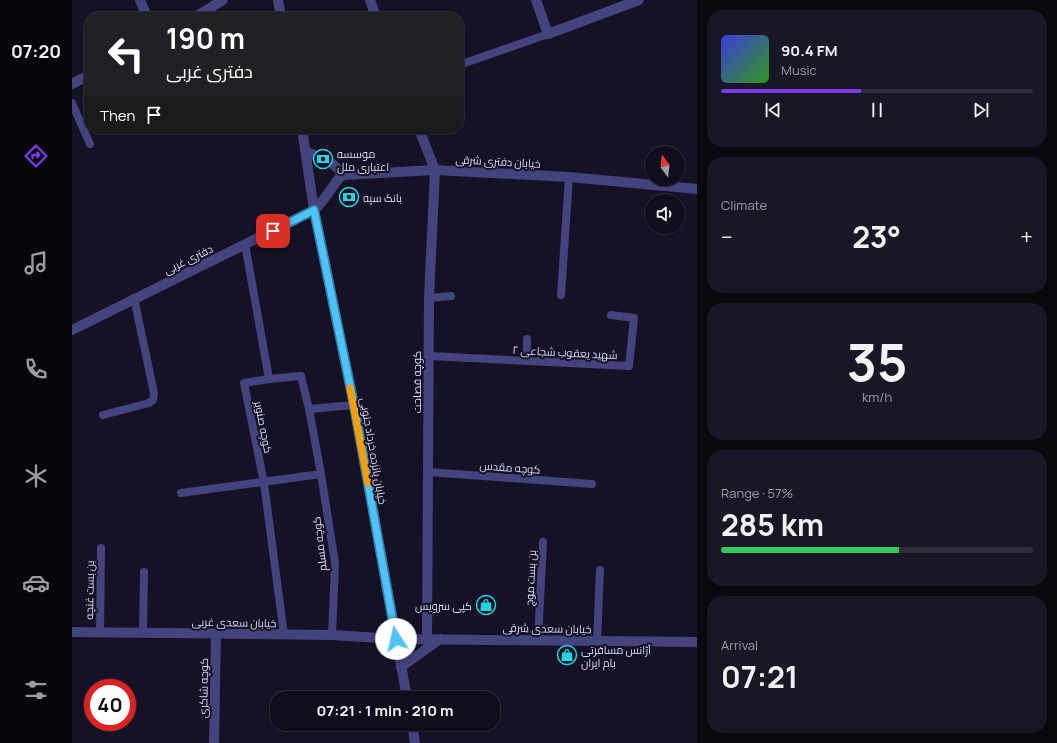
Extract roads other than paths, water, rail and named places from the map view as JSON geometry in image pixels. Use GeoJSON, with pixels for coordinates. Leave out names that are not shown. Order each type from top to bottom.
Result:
{"type":"FeatureCollection","features":[{"type":"Feature","properties":{"kind":"street"},"geometry":{"type":"LineString","coordinates":[[140,0],[145,12]]}},
{"type":"Feature","properties":{"kind":"street"},"geometry":{"type":"LineString","coordinates":[[212,12],[223,0]]}},
{"type":"Feature","properties":{"kind":"street"},"geometry":{"type":"LineString","coordinates":[[278,0],[281,12]]}},
{"type":"Feature","properties":{"kind":"street"},"geometry":{"type":"LineString","coordinates":[[370,0],[374,12]]}},
{"type":"Feature","properties":{"kind":"street"},"geometry":{"type":"LineString","coordinates":[[536,0],[548,34],[639,0]]}},
{"type":"Feature","properties":{"kind":"street"},"geometry":{"type":"LineString","coordinates":[[72,84],[84,78]]}},
{"type":"Feature","properties":{"kind":"street"},"geometry":{"type":"LineString","coordinates":[[303,134],[306,152],[330,161],[338,167],[342,175]]}},
{"type":"Feature","properties":{"kind":"street","name":"کوچه فصاحت"},"geometry":{"type":"LineString","coordinates":[[421,134],[435,170],[428,356],[427,639]]}},
{"type":"Feature","properties":{"kind":"street","name":"خیابان پانزده خرداد جنوبی"},"geometry":{"type":"LineString","coordinates":[[306,152],[314,210],[354,405],[406,691]]}},
{"type":"Feature","properties":{"kind":"street","name":"خیابان دفتری شرقی"},"geometry":{"type":"LineString","coordinates":[[342,175],[435,170],[570,177],[697,189]]}},
{"type":"Feature","properties":{"kind":"street","name":"دفتری غربی"},"geometry":{"type":"LineString","coordinates":[[72,330],[314,210],[322,204],[342,175]]}},
{"type":"Feature","properties":{"kind":"street","name":"خیابان سعدی غربی"},"geometry":{"type":"LineString","coordinates":[[72,632],[332,635],[396,639]]}},
{"type":"Feature","properties":{"kind":"street","name":"کوچه شاکری"},"geometry":{"type":"LineString","coordinates":[[214,743],[216,634]]}},
{"type":"Feature","properties":{"kind":"street","name":"خیابان سعدی شرقی"},"geometry":{"type":"LineString","coordinates":[[396,639],[697,642]]}},
{"type":"Feature","properties":{"kind":"street"},"geometry":{"type":"LineString","coordinates":[[401,667],[440,639]]}},
{"type":"Feature","properties":{"kind":"street"},"geometry":{"type":"LineString","coordinates":[[413,731],[415,743]]}},
{"type":"Feature","properties":{"kind":"lane"},"geometry":{"type":"LineString","coordinates":[[464,62],[548,34]]}},
{"type":"Feature","properties":{"kind":"lane"},"geometry":{"type":"LineString","coordinates":[[72,103],[84,130]]}},
{"type":"Feature","properties":{"kind":"lane"},"geometry":{"type":"LineString","coordinates":[[86,134],[90,144]]}},
{"type":"Feature","properties":{"kind":"lane"},"geometry":{"type":"LineString","coordinates":[[561,295],[570,177]]}},
{"type":"Feature","properties":{"kind":"lane"},"geometry":{"type":"LineString","coordinates":[[245,244],[269,378]]}},
{"type":"Feature","properties":{"kind":"lane"},"geometry":{"type":"LineString","coordinates":[[429,298],[451,296]]}},
{"type":"Feature","properties":{"kind":"lane"},"geometry":{"type":"LineString","coordinates":[[103,415],[149,403],[153,400],[154,393],[134,298]]}},
{"type":"Feature","properties":{"kind":"lane","name":"شهید یعقوب شجاعی ۲"},"geometry":{"type":"LineString","coordinates":[[428,356],[629,366],[634,318],[611,315]]}},
{"type":"Feature","properties":{"kind":"lane"},"geometry":{"type":"LineString","coordinates":[[527,339],[527,361]]}},
{"type":"Feature","properties":{"kind":"lane","name":"کوچه مسلم"},"geometry":{"type":"LineString","coordinates":[[269,378],[301,376],[309,409],[321,474],[335,563],[332,635]]}},
{"type":"Feature","properties":{"kind":"lane","name":"کوچه صنوبر"},"geometry":{"type":"LineString","coordinates":[[269,378],[244,383],[264,483],[284,635]]}},
{"type":"Feature","properties":{"kind":"lane"},"geometry":{"type":"LineString","coordinates":[[309,409],[354,405]]}},
{"type":"Feature","properties":{"kind":"lane","name":"کوچه مقدس"},"geometry":{"type":"LineString","coordinates":[[428,472],[592,484]]}},
{"type":"Feature","properties":{"kind":"lane"},"geometry":{"type":"LineString","coordinates":[[181,493],[264,483],[321,474]]}},
{"type":"Feature","properties":{"kind":"lane","name":"بن بست موج"},"geometry":{"type":"LineString","coordinates":[[538,640],[543,542]]}},
{"type":"Feature","properties":{"kind":"lane","name":"بن بست غنچه"},"geometry":{"type":"LineString","coordinates":[[100,633],[101,548]]}},
{"type":"Feature","properties":{"kind":"lane"},"geometry":{"type":"LineString","coordinates":[[597,641],[600,570]]}},
{"type":"Feature","properties":{"kind":"lane"},"geometry":{"type":"LineString","coordinates":[[143,633],[144,572]]}},
{"type":"Feature","properties":{"kind":"place","name":"موسسه اعتباری ملل"},"geometry":{"type":"Point","coordinates":[323,159]}},
{"type":"Feature","properties":{"kind":"place","name":"بانک سپه"},"geometry":{"type":"Point","coordinates":[349,197]}},
{"type":"Feature","properties":{"kind":"place","name":"کپی سرویس"},"geometry":{"type":"Point","coordinates":[486,605]}},
{"type":"Feature","properties":{"kind":"place","name":"آژانس مسافرتی بام ایران"},"geometry":{"type":"Point","coordinates":[567,655]}}]}
